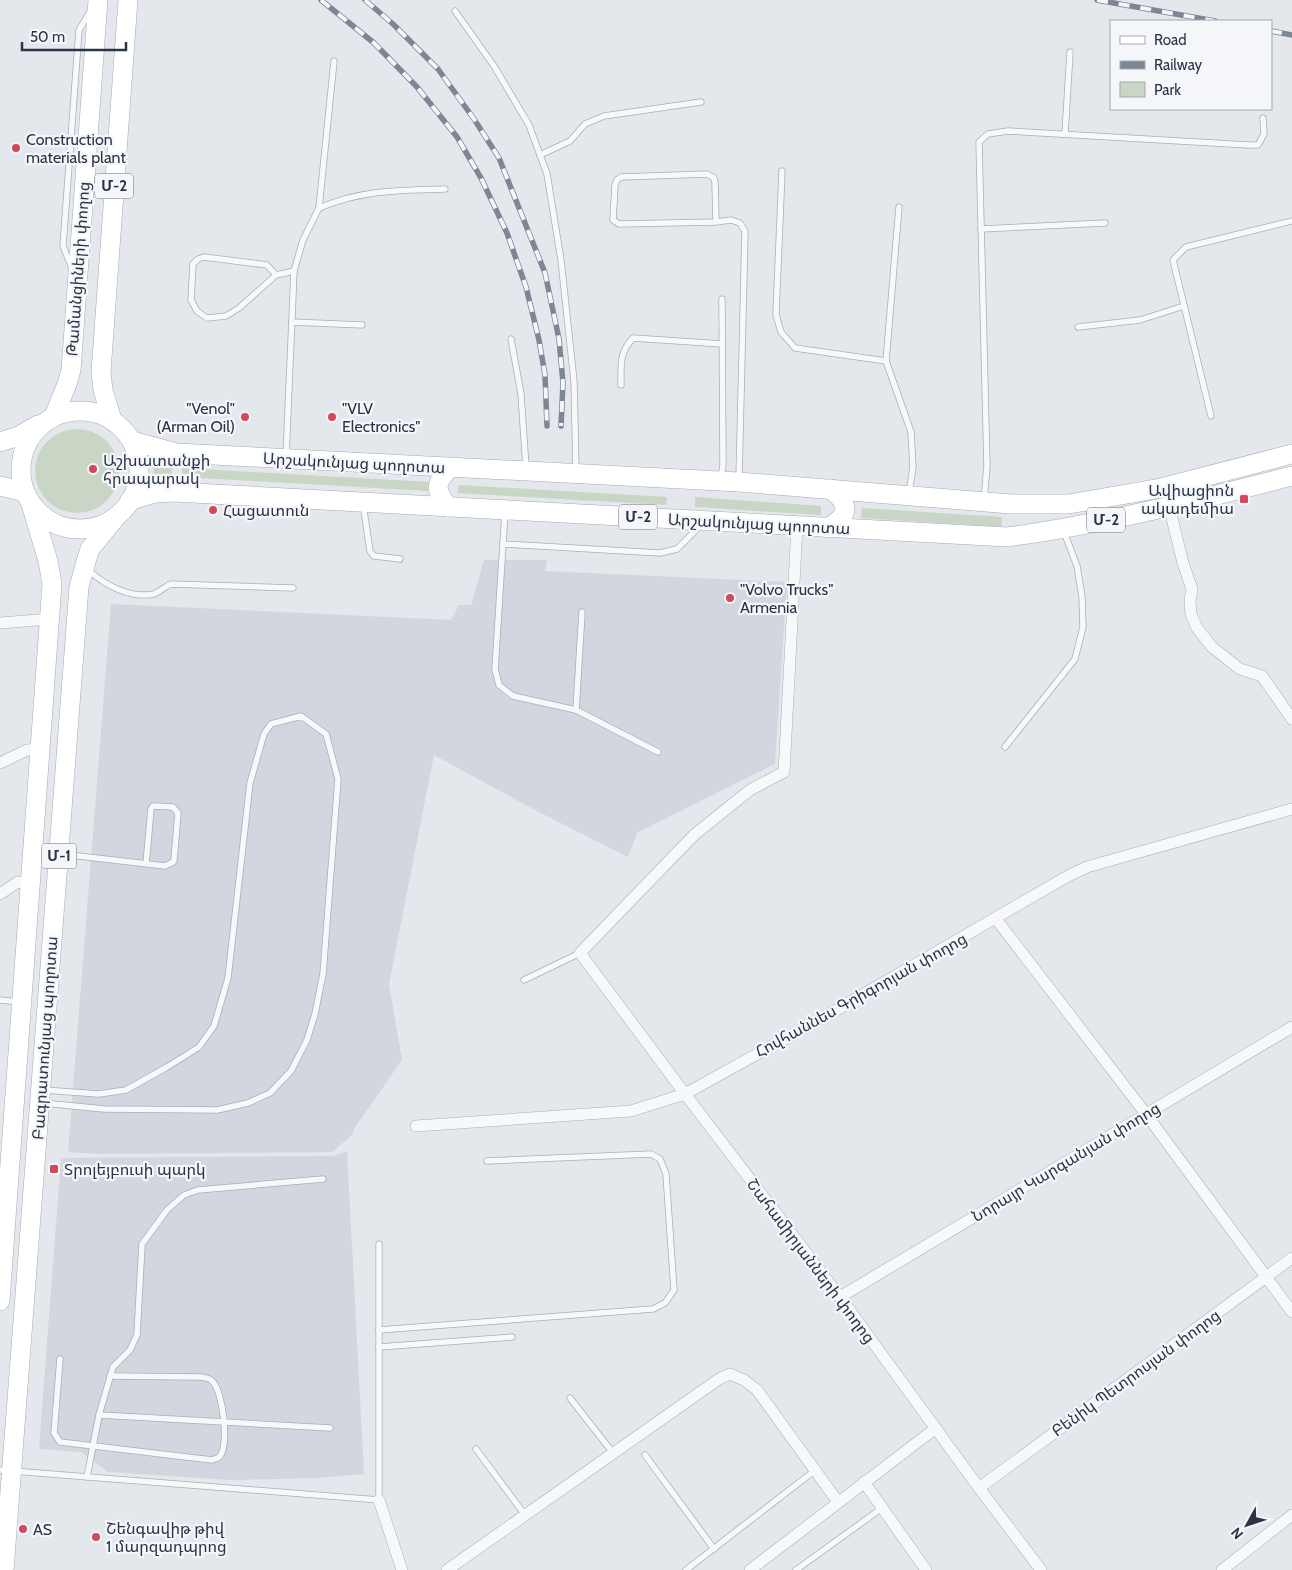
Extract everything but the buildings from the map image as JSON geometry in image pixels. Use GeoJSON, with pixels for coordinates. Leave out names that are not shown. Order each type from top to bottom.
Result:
{"type":"FeatureCollection","features":[{"type":"Feature","properties":{"kind":"main road","name":"Թամանցիների փողոց"},"geometry":{"type":"LineString","coordinates":[[48,420],[67,384],[71,370],[98,0]]}},
{"type":"Feature","properties":{"kind":"main road","name":"Թամանցիների փողոց"},"geometry":{"type":"LineString","coordinates":[[112,420],[103,390],[101,372],[128,0]]}},
{"type":"Feature","properties":{"kind":"main road"},"geometry":{"type":"LineString","coordinates":[[0,442],[19,436],[48,420],[69,411],[84,410],[98,413],[112,420],[123,429],[132,441],[139,471],[137,486],[130,500],[116,517],[99,526],[90,528],[80,529],[62,526],[45,518],[28,498],[20,477],[20,462],[24,448],[32,434],[48,420]]}},
{"type":"Feature","properties":{"kind":"main road","name":"Արշակունյաց պողոտա"},"geometry":{"type":"LineString","coordinates":[[132,441],[176,453],[730,482],[1011,504],[1068,504],[1161,488],[1292,454]]}},
{"type":"Feature","properties":{"kind":"main road"},"geometry":{"type":"LineString","coordinates":[[448,507],[441,498],[438,487],[441,477],[450,468]]}},
{"type":"Feature","properties":{"kind":"main road","name":"Արշակունյաց պողոտա"},"geometry":{"type":"LineString","coordinates":[[130,500],[155,493],[175,492],[1007,537],[1062,530],[1292,476]]}},
{"type":"Feature","properties":{"kind":"main road"},"geometry":{"type":"LineString","coordinates":[[0,486],[28,498]]}},
{"type":"Feature","properties":{"kind":"main road"},"geometry":{"type":"LineString","coordinates":[[828,528],[843,517],[846,509],[845,502],[830,489]]}},
{"type":"Feature","properties":{"kind":"main road","name":"Բագրատունյաց պողոտա"},"geometry":{"type":"LineString","coordinates":[[0,1301],[5,1160],[22,1002],[52,584],[48,560],[28,498]]}},
{"type":"Feature","properties":{"kind":"main road"},"geometry":{"type":"LineString","coordinates":[[1007,537],[1016,530],[1021,516],[1019,510],[1011,504]]}},
{"type":"Feature","properties":{"kind":"main road","name":"Բագրատունյաց պողոտա"},"geometry":{"type":"LineString","coordinates":[[4,1570],[6,1471],[40,1096],[79,587],[90,549],[116,517]]}},
{"type":"Feature","properties":{"kind":"street"},"geometry":{"type":"LineString","coordinates":[[1169,506],[1183,563],[1192,589],[1190,600],[1197,628],[1212,647],[1240,669],[1262,676],[1292,719]]}},
{"type":"Feature","properties":{"kind":"street"},"geometry":{"type":"LineString","coordinates":[[580,953],[694,834],[750,790],[784,772],[797,526]]}},
{"type":"Feature","properties":{"kind":"street"},"geometry":{"type":"LineString","coordinates":[[0,623],[50,619]]}},
{"type":"Feature","properties":{"kind":"street"},"geometry":{"type":"LineString","coordinates":[[0,763],[27,750],[40,749]]}},
{"type":"Feature","properties":{"kind":"street","name":"Հովհաննես Գրիգորյան փողոց"},"geometry":{"type":"LineString","coordinates":[[416,1126],[631,1111],[685,1094],[996,919],[1068,876],[1086,868],[1292,809]]}},
{"type":"Feature","properties":{"kind":"street"},"geometry":{"type":"LineString","coordinates":[[0,894],[18,882],[30,884]]}},
{"type":"Feature","properties":{"kind":"street"},"geometry":{"type":"LineString","coordinates":[[996,919],[1146,1114],[1292,1312]]}},
{"type":"Feature","properties":{"kind":"street","name":"Շահամիրյանների փողոց"},"geometry":{"type":"LineString","coordinates":[[580,953],[840,1297],[1041,1570]]}},
{"type":"Feature","properties":{"kind":"street","name":"Նորայր Կարգանյան փողոց"},"geometry":{"type":"LineString","coordinates":[[840,1297],[1292,1027]]}},
{"type":"Feature","properties":{"kind":"street","name":"Բենիկ Պետրոսյան փողոց"},"geometry":{"type":"LineString","coordinates":[[979,1488],[1292,1258]]}},
{"type":"Feature","properties":{"kind":"street"},"geometry":{"type":"LineString","coordinates":[[447,1570],[613,1452],[719,1379],[730,1374],[744,1380],[757,1390],[838,1502]]}},
{"type":"Feature","properties":{"kind":"street"},"geometry":{"type":"LineString","coordinates":[[750,1570],[936,1428]]}},
{"type":"Feature","properties":{"kind":"street"},"geometry":{"type":"LineString","coordinates":[[864,1482],[926,1570]]}},
{"type":"Feature","properties":{"kind":"street"},"geometry":{"type":"LineString","coordinates":[[380,1500],[402,1570]]}},
{"type":"Feature","properties":{"kind":"street"},"geometry":{"type":"LineString","coordinates":[[1222,1570],[1292,1515]]}},
{"type":"Feature","properties":{"kind":"lane"},"geometry":{"type":"LineString","coordinates":[[455,10],[494,66],[529,125],[547,174],[561,260],[574,381],[576,475]]}},
{"type":"Feature","properties":{"kind":"lane"},"geometry":{"type":"LineString","coordinates":[[1064,134],[1070,52]]}},
{"type":"Feature","properties":{"kind":"lane"},"geometry":{"type":"LineString","coordinates":[[286,459],[294,271],[304,240],[318,208],[334,61]]}},
{"type":"Feature","properties":{"kind":"lane"},"geometry":{"type":"LineString","coordinates":[[540,155],[570,140],[585,124],[604,116],[701,102]]}},
{"type":"Feature","properties":{"kind":"lane"},"geometry":{"type":"LineString","coordinates":[[984,502],[987,466],[978,142],[988,134],[1008,131],[1258,145],[1264,134],[1263,118]]}},
{"type":"Feature","properties":{"kind":"lane"},"geometry":{"type":"LineString","coordinates":[[782,171],[776,315],[781,332],[795,348],[886,361]]}},
{"type":"Feature","properties":{"kind":"lane"},"geometry":{"type":"LineString","coordinates":[[716,222],[715,183],[714,178],[707,174],[621,177],[615,185],[613,220],[618,224],[716,222],[732,220],[740,223],[746,232],[730,482]]}},
{"type":"Feature","properties":{"kind":"lane"},"geometry":{"type":"LineString","coordinates":[[318,208],[331,202],[380,191],[444,189]]}},
{"type":"Feature","properties":{"kind":"lane"},"geometry":{"type":"LineString","coordinates":[[899,206],[886,361],[911,432],[913,467],[908,495]]}},
{"type":"Feature","properties":{"kind":"lane"},"geometry":{"type":"LineString","coordinates":[[1211,416],[1173,260],[1186,247],[1292,221]]}},
{"type":"Feature","properties":{"kind":"lane"},"geometry":{"type":"LineString","coordinates":[[981,229],[1105,223]]}},
{"type":"Feature","properties":{"kind":"lane"},"geometry":{"type":"LineString","coordinates":[[276,274],[267,265],[204,257],[198,259],[193,264],[191,300],[197,311],[208,318],[226,316],[239,308],[276,274],[294,271]]}},
{"type":"Feature","properties":{"kind":"lane"},"geometry":{"type":"LineString","coordinates":[[722,299],[723,465],[730,482]]}},
{"type":"Feature","properties":{"kind":"lane"},"geometry":{"type":"LineString","coordinates":[[1078,326],[1140,320],[1184,306]]}},
{"type":"Feature","properties":{"kind":"lane"},"geometry":{"type":"LineString","coordinates":[[292,322],[362,325]]}},
{"type":"Feature","properties":{"kind":"lane"},"geometry":{"type":"LineString","coordinates":[[621,385],[621,361],[625,346],[633,338],[722,344]]}},
{"type":"Feature","properties":{"kind":"lane"},"geometry":{"type":"LineString","coordinates":[[511,339],[521,394],[526,472]]}},
{"type":"Feature","properties":{"kind":"lane"},"geometry":{"type":"LineString","coordinates":[[363,502],[370,551],[374,556],[400,559]]}},
{"type":"Feature","properties":{"kind":"lane"},"geometry":{"type":"LineString","coordinates":[[505,510],[495,670],[499,685],[513,696],[576,710],[658,752]]}},
{"type":"Feature","properties":{"kind":"lane"},"geometry":{"type":"LineString","coordinates":[[503,544],[660,553],[678,549],[705,521]]}},
{"type":"Feature","properties":{"kind":"lane"},"geometry":{"type":"LineString","coordinates":[[1005,747],[1075,659],[1083,627],[1082,596],[1078,566],[1062,530]]}},
{"type":"Feature","properties":{"kind":"lane"},"geometry":{"type":"LineString","coordinates":[[84,567],[99,580],[128,594],[155,594],[171,584],[293,588]]}},
{"type":"Feature","properties":{"kind":"lane"},"geometry":{"type":"LineString","coordinates":[[576,710],[582,612]]}},
{"type":"Feature","properties":{"kind":"lane"},"geometry":{"type":"LineString","coordinates":[[301,716],[326,734],[338,779],[323,974],[315,1014],[307,1040],[291,1071],[270,1093],[248,1103],[217,1110],[104,1109],[40,1096],[98,1094],[126,1090],[199,1047],[214,1026],[228,978],[250,782],[264,734],[271,724],[301,716]]}},
{"type":"Feature","properties":{"kind":"lane"},"geometry":{"type":"LineString","coordinates":[[59,854],[146,864],[165,866],[173,862],[178,813],[173,807],[157,805],[151,809],[146,864]]}},
{"type":"Feature","properties":{"kind":"lane"},"geometry":{"type":"LineString","coordinates":[[524,980],[580,953]]}},
{"type":"Feature","properties":{"kind":"lane"},"geometry":{"type":"LineString","coordinates":[[0,1000],[22,1002]]}},
{"type":"Feature","properties":{"kind":"lane"},"geometry":{"type":"LineString","coordinates":[[379,1330],[652,1309],[665,1303],[674,1290],[666,1174],[660,1159],[651,1154],[487,1161]]}},
{"type":"Feature","properties":{"kind":"lane"},"geometry":{"type":"LineString","coordinates":[[87,1477],[99,1415],[113,1367],[130,1350],[137,1335],[142,1244],[167,1210],[184,1195],[198,1190],[323,1179]]}},
{"type":"Feature","properties":{"kind":"lane"},"geometry":{"type":"LineString","coordinates":[[6,1471],[380,1500],[379,1244]]}},
{"type":"Feature","properties":{"kind":"lane"},"geometry":{"type":"LineString","coordinates":[[379,1346],[512,1337]]}},
{"type":"Feature","properties":{"kind":"lane"},"geometry":{"type":"LineString","coordinates":[[60,1359],[54,1433],[60,1442],[212,1460],[219,1457],[222,1451],[225,1422],[218,1388],[212,1380],[201,1377],[110,1376]]}},
{"type":"Feature","properties":{"kind":"lane"},"geometry":{"type":"LineString","coordinates":[[570,1398],[613,1452]]}},
{"type":"Feature","properties":{"kind":"lane"},"geometry":{"type":"LineString","coordinates":[[99,1415],[330,1428]]}},
{"type":"Feature","properties":{"kind":"lane"},"geometry":{"type":"LineString","coordinates":[[476,1449],[525,1515]]}},
{"type":"Feature","properties":{"kind":"lane"},"geometry":{"type":"LineString","coordinates":[[645,1455],[714,1549]]}},
{"type":"Feature","properties":{"kind":"lane"},"geometry":{"type":"LineString","coordinates":[[686,1570],[814,1471]]}},
{"type":"Feature","properties":{"kind":"lane"},"geometry":{"type":"LineString","coordinates":[[796,1570],[882,1508]]}},
{"type":"Feature","properties":{"kind":"shaded area"},"geometry":{"type":"Polygon","coordinates":[[[484,560],[547,560],[545,571],[787,582],[775,764],[637,833],[628,857],[535,810],[434,755],[389,984],[402,1060],[356,1126],[352,1135],[332,1152],[97,1154],[68,1152],[111,604],[451,620],[459,605],[471,605],[484,560]]]}},
{"type":"Feature","properties":{"kind":"shaded area"},"geometry":{"type":"Polygon","coordinates":[[[347,1151],[364,1474],[317,1478],[232,1480],[108,1472],[81,1452],[39,1449],[61,1158],[334,1156],[347,1151]]]}},
{"type":"Feature","properties":{"kind":"green space"},"geometry":{"type":"Polygon","coordinates":[[[77,429],[93,432],[107,441],[116,455],[119,471],[116,487],[107,501],[93,510],[77,513],[61,510],[47,501],[38,487],[35,471],[38,455],[47,441],[61,432],[77,429]]]}},
{"type":"Feature","properties":{"kind":"green space"},"geometry":{"type":"Polygon","coordinates":[[[154,468],[172,468],[172,477],[153,477],[154,468]]]}},
{"type":"Feature","properties":{"kind":"green space"},"geometry":{"type":"Polygon","coordinates":[[[182,468],[429,482],[428,491],[182,477],[182,468]]]}},
{"type":"Feature","properties":{"kind":"green space"},"geometry":{"type":"Polygon","coordinates":[[[458,485],[667,497],[666,505],[458,493],[458,485]]]}},
{"type":"Feature","properties":{"kind":"green space"},"geometry":{"type":"Polygon","coordinates":[[[695,497],[821,506],[821,515],[695,507],[695,497]]]}},
{"type":"Feature","properties":{"kind":"green space"},"geometry":{"type":"Polygon","coordinates":[[[862,508],[1002,517],[1001,527],[861,518],[862,508]]]}},
{"type":"Feature","properties":{"kind":"railway"},"geometry":{"type":"LineString","coordinates":[[321,0],[374,43],[417,87],[457,137],[481,178],[507,233],[526,287],[539,340],[545,375],[547,426]]}},
{"type":"Feature","properties":{"kind":"railway"},"geometry":{"type":"LineString","coordinates":[[365,0],[393,24],[438,69],[499,158],[545,273],[559,339],[563,383],[561,426]]}},
{"type":"Feature","properties":{"kind":"railway"},"geometry":{"type":"LineString","coordinates":[[1097,0],[1209,20]]}},
{"type":"Feature","properties":{"kind":"railway"},"geometry":{"type":"LineString","coordinates":[[1272,31],[1292,35]]}},
{"type":"Feature","properties":{"kind":"place","name":"Construction materials plant"},"geometry":{"type":"Point","coordinates":[16,148]}},
{"type":"Feature","properties":{"kind":"place","name":"\"Venol\" (Arman Oil)"},"geometry":{"type":"Point","coordinates":[245,417]}},
{"type":"Feature","properties":{"kind":"place","name":"\"VLV Electronics\""},"geometry":{"type":"Point","coordinates":[332,417]}},
{"type":"Feature","properties":{"kind":"place","name":"Աշխատանքի հրապարակ"},"geometry":{"type":"Point","coordinates":[93,469]}},
{"type":"Feature","properties":{"kind":"place","name":"Ավիացիոն ակադեմիա"},"geometry":{"type":"Point","coordinates":[1244,499]}},
{"type":"Feature","properties":{"kind":"place","name":"Հացատուն"},"geometry":{"type":"Point","coordinates":[213,510]}},
{"type":"Feature","properties":{"kind":"place","name":"\"Volvo Trucks\" Armenia"},"geometry":{"type":"Point","coordinates":[730,598]}},
{"type":"Feature","properties":{"kind":"place","name":"Տրոլեյբուսի պարկ"},"geometry":{"type":"Point","coordinates":[54,1169]}},
{"type":"Feature","properties":{"kind":"place","name":"AS"},"geometry":{"type":"Point","coordinates":[23,1529]}},
{"type":"Feature","properties":{"kind":"place","name":"Շենգավիթ թիվ 1 մարզադպրոց"},"geometry":{"type":"Point","coordinates":[96,1537]}}]}
